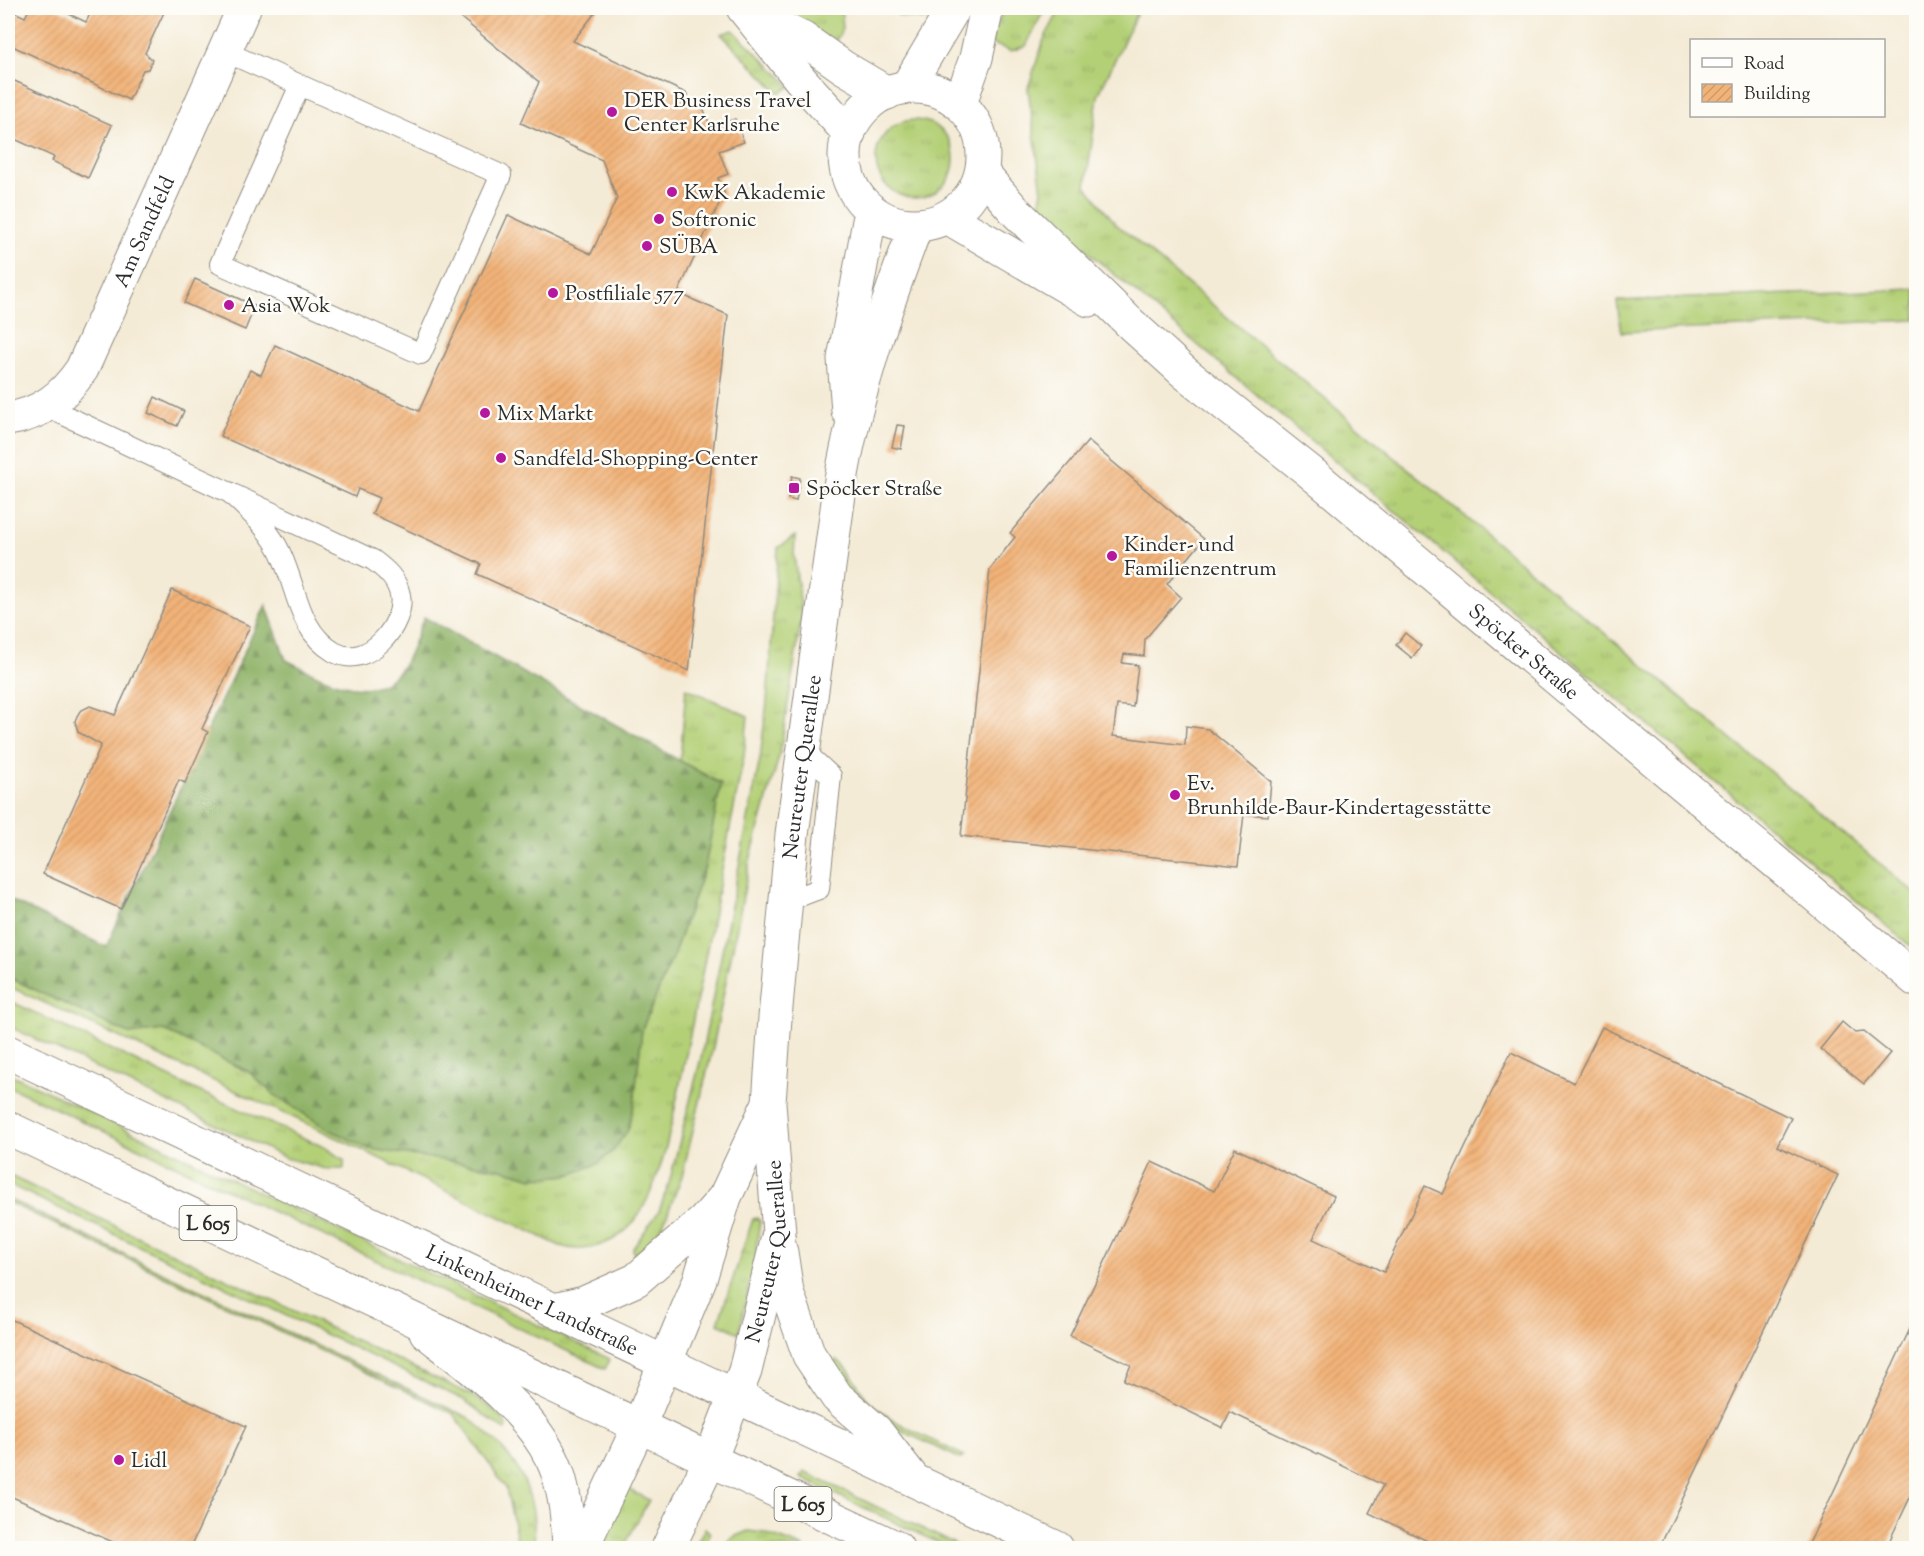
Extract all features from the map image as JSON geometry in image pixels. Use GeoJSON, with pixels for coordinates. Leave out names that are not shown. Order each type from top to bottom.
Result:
{"type":"FeatureCollection","features":[{"type":"Feature","properties":{"kind":"street","name":"Am Sandfeld"},"geometry":{"type":"LineString","coordinates":[[8,419],[25,416],[46,407],[68,389],[82,369],[244,8]]}},
{"type":"Feature","properties":{"kind":"street"},"geometry":{"type":"LineString","coordinates":[[746,10],[802,38],[843,67],[897,90],[926,88],[944,93],[960,104],[972,118],[981,135],[984,154],[982,173],[975,191],[963,206],[947,217],[916,226],[892,222],[871,210],[859,198],[846,167],[849,133],[864,109],[897,90],[954,8]]}},
{"type":"Feature","properties":{"kind":"street"},"geometry":{"type":"LineString","coordinates":[[960,104],[976,58],[987,8]]}},
{"type":"Feature","properties":{"kind":"street"},"geometry":{"type":"LineString","coordinates":[[746,10],[800,79],[849,133]]}},
{"type":"Feature","properties":{"kind":"street","name":"Spöcker Straße"},"geometry":{"type":"LineString","coordinates":[[982,173],[1015,211],[1132,326],[1185,373],[1309,471],[1917,980]]}},
{"type":"Feature","properties":{"kind":"street","name":"Neureuter Querallee"},"geometry":{"type":"LineString","coordinates":[[850,431],[844,359],[871,210]]}},
{"type":"Feature","properties":{"kind":"street","name":"Spöcker Straße"},"geometry":{"type":"LineString","coordinates":[[947,217],[1132,326]]}},
{"type":"Feature","properties":{"kind":"street","name":"Neureuter Querallee"},"geometry":{"type":"LineString","coordinates":[[668,1548],[710,1460],[736,1396],[758,1324],[779,1233],[769,1104],[803,750],[850,431],[899,271],[916,226]]}},
{"type":"Feature","properties":{"kind":"street","name":"Linkenheimer Landstraße"},"geometry":{"type":"LineString","coordinates":[[8,1052],[1057,1548]]}},
{"type":"Feature","properties":{"kind":"street","name":"Neureuter Querallee"},"geometry":{"type":"LineString","coordinates":[[582,1548],[667,1363],[711,1246],[725,1197],[769,1104]]}},
{"type":"Feature","properties":{"kind":"street","name":"L 605"},"geometry":{"type":"LineString","coordinates":[[8,1128],[897,1548]]}},
{"type":"Feature","properties":{"kind":"street"},"geometry":{"type":"LineString","coordinates":[[554,1310],[584,1303],[636,1280],[704,1221],[725,1197]]}},
{"type":"Feature","properties":{"kind":"street"},"geometry":{"type":"LineString","coordinates":[[779,1233],[787,1292],[809,1354],[837,1397],[876,1431],[914,1480]]}},
{"type":"Feature","properties":{"kind":"street"},"geometry":{"type":"LineString","coordinates":[[409,1317],[503,1398],[537,1434],[552,1460],[563,1494],[568,1548]]}},
{"type":"Feature","properties":{"kind":"lane"},"geometry":{"type":"LineString","coordinates":[[224,51],[300,85],[501,175],[421,354],[220,264],[300,85]]}},
{"type":"Feature","properties":{"kind":"lane"},"geometry":{"type":"LineString","coordinates":[[46,407],[229,492],[373,560],[389,573],[400,596],[398,613],[381,644],[368,654],[351,658],[335,653],[315,638],[305,620],[279,549],[264,525],[229,492]]}},
{"type":"Feature","properties":{"kind":"green space"},"geometry":{"type":"Polygon","coordinates":[[[784,8],[840,8],[841,31],[834,43],[784,8]]]}},
{"type":"Feature","properties":{"kind":"green space"},"geometry":{"type":"Polygon","coordinates":[[[890,8],[939,8],[933,21],[900,16],[890,8]]]}},
{"type":"Feature","properties":{"kind":"green space"},"geometry":{"type":"Polygon","coordinates":[[[1004,8],[1045,8],[1026,46],[1011,51],[990,43],[1004,8]]]}},
{"type":"Feature","properties":{"kind":"green space"},"geometry":{"type":"Polygon","coordinates":[[[1061,8],[1139,8],[1098,96],[1086,186],[1116,224],[1916,894],[1916,951],[1064,232],[1060,235],[1037,217],[1042,191],[1028,88],[1044,39],[1061,8]]]}},
{"type":"Feature","properties":{"kind":"green space"},"geometry":{"type":"Polygon","coordinates":[[[733,30],[791,86],[779,93],[721,34],[733,30]]]}},
{"type":"Feature","properties":{"kind":"green space"},"geometry":{"type":"Polygon","coordinates":[[[915,120],[930,123],[943,131],[951,144],[954,159],[951,174],[943,187],[930,195],[915,198],[900,195],[887,187],[879,174],[876,159],[879,144],[887,131],[900,123],[915,120]]]}},
{"type":"Feature","properties":{"kind":"green space"},"geometry":{"type":"Polygon","coordinates":[[[1916,289],[1916,320],[1621,332],[1617,301],[1916,289]]]}},
{"type":"Feature","properties":{"kind":"green space"},"geometry":{"type":"Polygon","coordinates":[[[795,536],[794,555],[802,615],[780,753],[751,856],[713,1047],[682,1176],[663,1225],[651,1241],[634,1256],[633,1248],[659,1211],[669,1183],[701,1058],[760,759],[767,702],[778,548],[795,536]]]}},
{"type":"Feature","properties":{"kind":"green space"},"geometry":{"type":"Polygon","coordinates":[[[266,605],[286,660],[328,680],[358,688],[372,687],[386,682],[398,672],[406,660],[424,617],[721,784],[705,866],[673,956],[642,1029],[634,1105],[628,1130],[613,1151],[597,1164],[569,1175],[533,1178],[502,1169],[370,1149],[326,1128],[273,1094],[249,1072],[163,1030],[129,1034],[8,977],[8,899],[106,947],[266,605]]]}},
{"type":"Feature","properties":{"kind":"green space"},"geometry":{"type":"Polygon","coordinates":[[[686,688],[748,716],[744,756],[693,1021],[667,1142],[646,1202],[629,1227],[612,1240],[581,1249],[560,1246],[327,1133],[8,986],[8,977],[129,1034],[163,1030],[249,1072],[273,1094],[406,1152],[502,1169],[533,1178],[569,1175],[597,1164],[613,1151],[634,1105],[642,1029],[673,956],[705,866],[721,784],[680,761],[686,688]]]}},
{"type":"Feature","properties":{"kind":"green space"},"geometry":{"type":"Polygon","coordinates":[[[8,1000],[196,1090],[324,1147],[344,1160],[344,1169],[326,1169],[286,1158],[8,1026],[8,1000]]]}},
{"type":"Feature","properties":{"kind":"green space"},"geometry":{"type":"Polygon","coordinates":[[[8,1073],[610,1359],[605,1369],[8,1086],[8,1073]]]}},
{"type":"Feature","properties":{"kind":"green space"},"geometry":{"type":"Polygon","coordinates":[[[8,1175],[469,1394],[497,1413],[507,1429],[504,1430],[464,1400],[8,1184],[8,1175]]]}},
{"type":"Feature","properties":{"kind":"green space"},"geometry":{"type":"Polygon","coordinates":[[[8,1199],[469,1418],[500,1445],[521,1474],[532,1507],[534,1548],[519,1548],[506,1488],[454,1414],[8,1202],[8,1199]]]}},
{"type":"Feature","properties":{"kind":"green space"},"geometry":{"type":"Polygon","coordinates":[[[757,1218],[760,1221],[754,1265],[739,1333],[718,1323],[753,1219],[757,1218]]]}},
{"type":"Feature","properties":{"kind":"green space"},"geometry":{"type":"Polygon","coordinates":[[[836,1360],[842,1363],[851,1374],[866,1398],[881,1411],[904,1426],[964,1456],[961,1459],[896,1428],[878,1416],[842,1383],[833,1362],[836,1360]]]}},
{"type":"Feature","properties":{"kind":"green space"},"geometry":{"type":"Polygon","coordinates":[[[804,1472],[963,1548],[949,1548],[801,1478],[804,1472]]]}},
{"type":"Feature","properties":{"kind":"green space"},"geometry":{"type":"Polygon","coordinates":[[[626,1488],[649,1500],[623,1548],[596,1548],[626,1488]]]}},
{"type":"Feature","properties":{"kind":"green space"},"geometry":{"type":"Polygon","coordinates":[[[705,1528],[710,1533],[704,1548],[694,1548],[705,1528]]]}},
{"type":"Feature","properties":{"kind":"green space"},"geometry":{"type":"Polygon","coordinates":[[[748,1531],[765,1533],[805,1548],[721,1548],[731,1538],[748,1531]]]}},
{"type":"Feature","properties":{"kind":"building"},"geometry":{"type":"Polygon","coordinates":[[[30,8],[56,8],[86,22],[93,8],[166,8],[145,53],[152,60],[148,69],[143,70],[129,100],[8,44],[8,9],[25,17],[30,8]]]}},
{"type":"Feature","properties":{"kind":"building","name":"Sandfeld-Shopping-Center"},"geometry":{"type":"Polygon","coordinates":[[[449,8],[599,8],[573,41],[686,93],[692,108],[702,105],[711,128],[735,119],[744,142],[719,151],[728,174],[718,178],[724,193],[678,293],[728,315],[689,671],[477,574],[481,564],[372,514],[379,498],[358,489],[355,497],[220,436],[250,370],[261,375],[275,345],[419,411],[508,215],[591,254],[617,198],[602,160],[521,123],[539,82],[449,8]]]}},
{"type":"Feature","properties":{"kind":"building"},"geometry":{"type":"Polygon","coordinates":[[[8,78],[112,125],[88,178],[52,161],[54,157],[8,136],[8,78]]]}},
{"type":"Feature","properties":{"kind":"building"},"geometry":{"type":"Polygon","coordinates":[[[195,279],[255,306],[245,330],[184,303],[195,279]]]}},
{"type":"Feature","properties":{"kind":"building"},"geometry":{"type":"Polygon","coordinates":[[[155,397],[184,411],[177,426],[148,413],[155,397]]]}},
{"type":"Feature","properties":{"kind":"building"},"geometry":{"type":"Polygon","coordinates":[[[897,425],[905,426],[901,449],[892,447],[897,425]]]}},
{"type":"Feature","properties":{"kind":"building"},"geometry":{"type":"Polygon","coordinates":[[[1088,441],[1204,539],[1167,584],[1181,597],[1145,639],[1144,656],[1124,654],[1122,663],[1138,665],[1133,707],[1117,705],[1113,736],[1185,745],[1186,726],[1208,729],[1271,781],[1268,816],[1244,814],[1238,866],[961,836],[990,569],[1015,537],[1010,533],[1088,441]]]}},
{"type":"Feature","properties":{"kind":"building"},"geometry":{"type":"Polygon","coordinates":[[[792,476],[800,478],[796,501],[788,499],[792,476]]]}},
{"type":"Feature","properties":{"kind":"building"},"geometry":{"type":"Polygon","coordinates":[[[172,590],[250,626],[202,729],[208,732],[185,783],[179,780],[121,909],[43,874],[101,745],[78,732],[75,721],[77,716],[80,711],[90,706],[115,715],[172,590]]]}},
{"type":"Feature","properties":{"kind":"building"},"geometry":{"type":"Polygon","coordinates":[[[1405,633],[1421,646],[1412,658],[1396,645],[1405,633]]]}},
{"type":"Feature","properties":{"kind":"building"},"geometry":{"type":"Polygon","coordinates":[[[1842,1022],[1855,1033],[1864,1032],[1890,1053],[1864,1084],[1820,1049],[1842,1022]]]}},
{"type":"Feature","properties":{"kind":"building"},"geometry":{"type":"Polygon","coordinates":[[[1602,1027],[1791,1118],[1777,1146],[1838,1175],[1659,1548],[1442,1548],[1369,1513],[1383,1485],[1230,1412],[1223,1428],[1124,1380],[1131,1365],[1070,1336],[1152,1162],[1214,1191],[1235,1148],[1334,1196],[1313,1239],[1384,1272],[1425,1186],[1443,1194],[1511,1052],[1574,1083],[1602,1027]]]}},
{"type":"Feature","properties":{"kind":"building"},"geometry":{"type":"Polygon","coordinates":[[[1916,1316],[1916,1485],[1886,1548],[1807,1548],[1916,1316]]]}},
{"type":"Feature","properties":{"kind":"building","name":"Lidl"},"geometry":{"type":"Polygon","coordinates":[[[8,1318],[246,1426],[190,1548],[126,1548],[8,1495],[8,1318]]]}},
{"type":"Feature","properties":{"kind":"place","name":"DER Business Travel Center Karlsruhe"},"geometry":{"type":"Point","coordinates":[612,112]}},
{"type":"Feature","properties":{"kind":"place","name":"KwK Akademie"},"geometry":{"type":"Point","coordinates":[672,192]}},
{"type":"Feature","properties":{"kind":"place","name":"Softronic"},"geometry":{"type":"Point","coordinates":[659,219]}},
{"type":"Feature","properties":{"kind":"place","name":"SÜBA"},"geometry":{"type":"Point","coordinates":[647,246]}},
{"type":"Feature","properties":{"kind":"place","name":"Postfiliale 577"},"geometry":{"type":"Point","coordinates":[553,293]}},
{"type":"Feature","properties":{"kind":"place","name":"Asia Wok"},"geometry":{"type":"Point","coordinates":[229,305]}},
{"type":"Feature","properties":{"kind":"place","name":"Mix Markt"},"geometry":{"type":"Point","coordinates":[485,413]}},
{"type":"Feature","properties":{"kind":"place","name":"Sandfeld-Shopping-Center"},"geometry":{"type":"Point","coordinates":[501,458]}},
{"type":"Feature","properties":{"kind":"place","name":"Spöcker Straße"},"geometry":{"type":"Point","coordinates":[794,488]}},
{"type":"Feature","properties":{"kind":"place","name":"Kinder- und Familienzentrum"},"geometry":{"type":"Point","coordinates":[1112,556]}},
{"type":"Feature","properties":{"kind":"place","name":"Ev. Brunhilde-Baur-Kindertagesstätte"},"geometry":{"type":"Point","coordinates":[1175,795]}},
{"type":"Feature","properties":{"kind":"place","name":"Lidl"},"geometry":{"type":"Point","coordinates":[119,1460]}}]}
